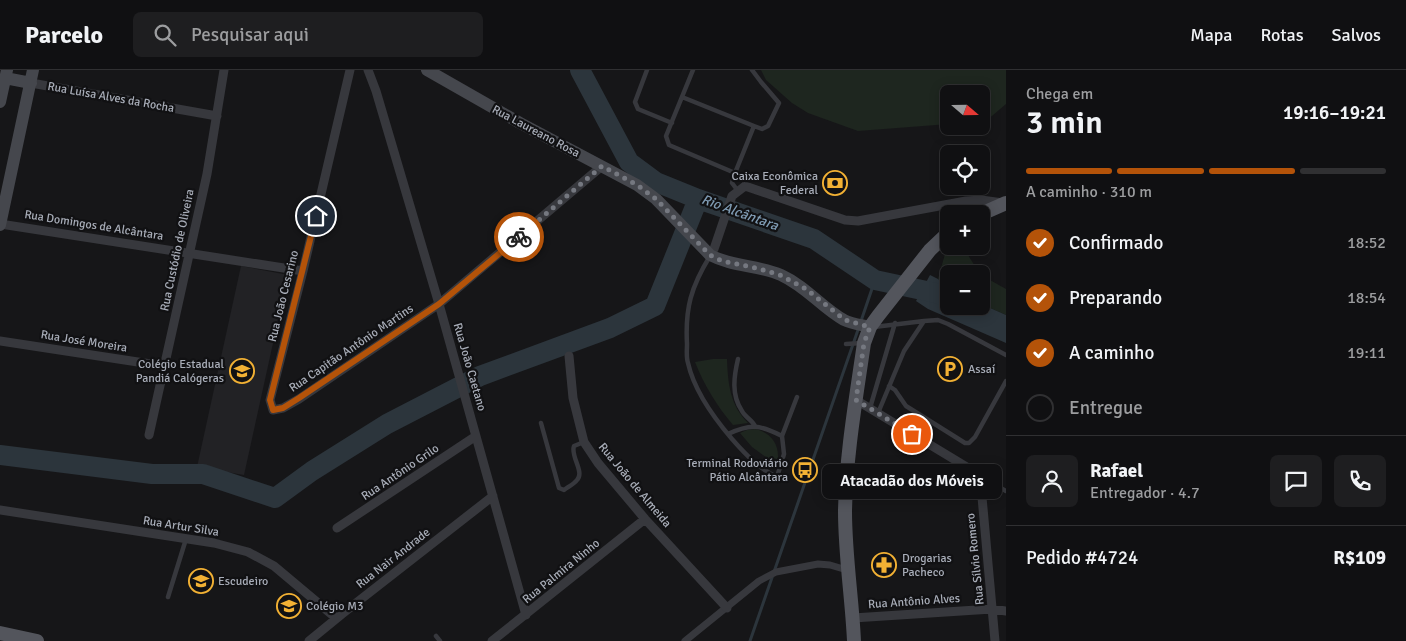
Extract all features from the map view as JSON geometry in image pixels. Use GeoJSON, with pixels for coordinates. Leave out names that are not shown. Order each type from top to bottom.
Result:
{"type":"FeatureCollection","features":[{"type":"Feature","properties":{"kind":"main road","name":"Rua Laureano Rosa"},"geometry":{"type":"LineString","coordinates":[[426,70],[520,123],[637,185],[656,199],[699,244],[722,261],[780,275],[806,289],[837,315],[849,322],[870,323]]}},
{"type":"Feature","properties":{"kind":"main road","name":"Rua Luísa Alves da Rocha"},"geometry":{"type":"LineString","coordinates":[[6,74],[32,76]]}},
{"type":"Feature","properties":{"kind":"main road"},"geometry":{"type":"LineString","coordinates":[[0,102],[6,74]]}},
{"type":"Feature","properties":{"kind":"main road"},"geometry":{"type":"LineString","coordinates":[[0,224],[32,76]]}},
{"type":"Feature","properties":{"kind":"main road"},"geometry":{"type":"LineString","coordinates":[[990,210],[1006,203]]}},
{"type":"Feature","properties":{"kind":"main road"},"geometry":{"type":"LineString","coordinates":[[854,641],[847,570],[845,512],[847,469],[864,343],[870,323],[940,241]]}},
{"type":"Feature","properties":{"kind":"main road"},"geometry":{"type":"LineString","coordinates":[[0,633],[37,641]]}},
{"type":"Feature","properties":{"kind":"street","name":"Rua Custódio de Oliveira"},"geometry":{"type":"LineString","coordinates":[[149,435],[207,174],[224,70]]}},
{"type":"Feature","properties":{"kind":"street","name":"Rua João Cesarino"},"geometry":{"type":"LineString","coordinates":[[273,410],[270,400],[303,271],[350,70]]}},
{"type":"Feature","properties":{"kind":"street","name":"Rua João Caetano"},"geometry":{"type":"LineString","coordinates":[[368,70],[376,91],[439,304],[526,615]]}},
{"type":"Feature","properties":{"kind":"street","name":"Rua Luísa Alves da Rocha"},"geometry":{"type":"LineString","coordinates":[[32,76],[217,116]]}},
{"type":"Feature","properties":{"kind":"street","name":"Rua Capitão Antônio Martins"},"geometry":{"type":"LineString","coordinates":[[273,410],[283,408],[299,398],[439,304],[602,166]]}},
{"type":"Feature","properties":{"kind":"street"},"geometry":{"type":"LineString","coordinates":[[712,252],[735,193],[745,186],[845,220],[858,221],[966,201],[981,200],[1006,203]]}},
{"type":"Feature","properties":{"kind":"street","name":"Rua Domingos de Alcântara"},"geometry":{"type":"LineString","coordinates":[[0,224],[303,271]]}},
{"type":"Feature","properties":{"kind":"street","name":"Rua José Moreira"},"geometry":{"type":"LineString","coordinates":[[0,341],[164,366]]}},
{"type":"Feature","properties":{"kind":"street","name":"Rua João de Almeida"},"geometry":{"type":"LineString","coordinates":[[569,356],[573,398],[584,442],[598,463],[645,519],[727,608]]}},
{"type":"Feature","properties":{"kind":"street"},"geometry":{"type":"LineString","coordinates":[[856,400],[980,475]]}},
{"type":"Feature","properties":{"kind":"street","name":"Rua Antônio Grilo"},"geometry":{"type":"LineString","coordinates":[[337,528],[476,436]]}},
{"type":"Feature","properties":{"kind":"street","name":"Rua Sílvio Romero"},"geometry":{"type":"LineString","coordinates":[[980,475],[995,641]]}},
{"type":"Feature","properties":{"kind":"street","name":"Rua Nair Andrade"},"geometry":{"type":"LineString","coordinates":[[310,641],[336,618],[493,496]]}},
{"type":"Feature","properties":{"kind":"street","name":"Rua Artur Silva"},"geometry":{"type":"LineString","coordinates":[[0,510],[214,543],[248,552],[274,566],[336,618]]}},
{"type":"Feature","properties":{"kind":"street","name":"Rua Palmira Ninho"},"geometry":{"type":"LineString","coordinates":[[492,641],[645,519]]}},
{"type":"Feature","properties":{"kind":"street"},"geometry":{"type":"LineString","coordinates":[[685,641],[760,580],[776,572],[818,564],[847,570]]}},
{"type":"Feature","properties":{"kind":"street","name":"Rua Antônio Alves"},"geometry":{"type":"LineString","coordinates":[[853,618],[992,609],[1006,611]]}},
{"type":"Feature","properties":{"kind":"lane"},"geometry":{"type":"LineString","coordinates":[[646,70],[635,102],[638,109],[672,123]]}},
{"type":"Feature","properties":{"kind":"lane"},"geometry":{"type":"LineString","coordinates":[[694,70],[666,136],[669,145],[735,173]]}},
{"type":"Feature","properties":{"kind":"lane"},"geometry":{"type":"LineString","coordinates":[[682,97],[762,129],[768,126],[779,102],[752,70]]}},
{"type":"Feature","properties":{"kind":"lane"},"geometry":{"type":"LineString","coordinates":[[735,193],[732,183],[754,126]]}},
{"type":"Feature","properties":{"kind":"lane"},"geometry":{"type":"LineString","coordinates":[[712,252],[696,278],[689,303],[686,328],[688,362],[709,409],[728,434],[757,464],[767,472],[780,478],[784,454],[782,436],[797,397]]}},
{"type":"Feature","properties":{"kind":"lane"},"geometry":{"type":"LineString","coordinates":[[870,323],[938,320],[1006,355]]}},
{"type":"Feature","properties":{"kind":"lane"},"geometry":{"type":"LineString","coordinates":[[874,411],[904,351],[924,321]]}},
{"type":"Feature","properties":{"kind":"lane"},"geometry":{"type":"LineString","coordinates":[[874,411],[895,323]]}},
{"type":"Feature","properties":{"kind":"lane"},"geometry":{"type":"LineString","coordinates":[[846,344],[864,343]]}},
{"type":"Feature","properties":{"kind":"lane"},"geometry":{"type":"LineString","coordinates":[[738,359],[734,375],[737,401],[742,411],[755,426]]}},
{"type":"Feature","properties":{"kind":"lane"},"geometry":{"type":"LineString","coordinates":[[888,386],[895,390],[906,406],[965,443],[969,443],[975,437],[1006,381]]}},
{"type":"Feature","properties":{"kind":"lane"},"geometry":{"type":"LineString","coordinates":[[540,423],[559,488],[564,490],[579,480],[580,475],[572,450],[574,446],[584,442]]}},
{"type":"Feature","properties":{"kind":"lane"},"geometry":{"type":"LineString","coordinates":[[728,434],[745,427],[755,426],[782,436]]}},
{"type":"Feature","properties":{"kind":"lane"},"geometry":{"type":"LineString","coordinates":[[980,475],[1006,491]]}},
{"type":"Feature","properties":{"kind":"lane"},"geometry":{"type":"LineString","coordinates":[[168,597],[186,539]]}},
{"type":"Feature","properties":{"kind":"lane"},"geometry":{"type":"LineString","coordinates":[[436,636],[440,641]]}},
{"type":"Feature","properties":{"kind":"shaded area"},"geometry":{"type":"Polygon","coordinates":[[[761,70],[1006,70],[1006,104],[990,118],[990,85],[940,85],[940,125],[858,131],[808,113],[792,103],[766,80],[761,70]]]}},
{"type":"Feature","properties":{"kind":"shaded area"},"geometry":{"type":"Polygon","coordinates":[[[945,255],[968,255],[974,265],[942,265],[945,255]]]}},
{"type":"Feature","properties":{"kind":"shaded area","name":"Colégio Estadual Pandiá Calógeras"},"geometry":{"type":"Polygon","coordinates":[[[241,266],[288,275],[244,475],[197,467],[241,266]]]}},
{"type":"Feature","properties":{"kind":"shaded area"},"geometry":{"type":"Polygon","coordinates":[[[930,275],[940,281],[940,314],[916,301],[930,275]]]}},
{"type":"Feature","properties":{"kind":"shaded area"},"geometry":{"type":"Polygon","coordinates":[[[990,280],[1006,289],[1006,315],[990,308],[990,280]]]}},
{"type":"Feature","properties":{"kind":"shaded area"},"geometry":{"type":"Polygon","coordinates":[[[990,308],[1006,315],[1006,343],[942,315],[990,315],[990,308]]]}},
{"type":"Feature","properties":{"kind":"shaded area"},"geometry":{"type":"Polygon","coordinates":[[[727,359],[731,394],[737,409],[748,423],[733,425],[716,403],[707,387],[695,362],[727,359]]]}},
{"type":"Feature","properties":{"kind":"shaded area"},"geometry":{"type":"Polygon","coordinates":[[[755,429],[771,437],[777,447],[777,465],[752,447],[740,433],[755,429]]]}},
{"type":"Feature","properties":{"kind":"waterway","name":"Rio Alcântara"},"geometry":{"type":"LineString","coordinates":[[580,70],[629,162],[656,182],[698,199],[814,239],[875,280],[940,295]]}},
{"type":"Feature","properties":{"kind":"waterway"},"geometry":{"type":"LineString","coordinates":[[0,455],[152,474],[203,474],[275,498],[312,471],[387,424],[480,376],[610,328],[655,306],[698,199]]}},
{"type":"Feature","properties":{"kind":"waterway"},"geometry":{"type":"LineString","coordinates":[[861,321],[875,280]]}},
{"type":"Feature","properties":{"kind":"waterway"},"geometry":{"type":"LineString","coordinates":[[750,641],[859,327]]}},
{"type":"Feature","properties":{"kind":"way so far"},"geometry":{"type":"LineString","coordinates":[[519,237],[602,166],[637,185],[656,199],[710,255],[735,265],[756,268],[780,275],[806,289],[845,320],[870,327],[864,343],[856,400],[912,434]]}},
{"type":"Feature","properties":{"kind":"place","name":"Caixa Econômica Federal"},"geometry":{"type":"Point","coordinates":[835,183]}},
{"type":"Feature","properties":{"kind":"place","name":"Assaí"},"geometry":{"type":"Point","coordinates":[950,369]}},
{"type":"Feature","properties":{"kind":"place","name":"Colégio Estadual Pandiá Calógeras"},"geometry":{"type":"Point","coordinates":[242,371]}},
{"type":"Feature","properties":{"kind":"place","name":"Atacadão dos Móveis"},"geometry":{"type":"Point","coordinates":[912,434]}},
{"type":"Feature","properties":{"kind":"place","name":"Terminal Rodoviário Pátio Alcântara"},"geometry":{"type":"Point","coordinates":[805,470]}},
{"type":"Feature","properties":{"kind":"place","name":"Drogarias Pacheco"},"geometry":{"type":"Point","coordinates":[884,565]}},
{"type":"Feature","properties":{"kind":"place","name":"Escudeiro"},"geometry":{"type":"Point","coordinates":[201,581]}},
{"type":"Feature","properties":{"kind":"place","name":"Colégio M3"},"geometry":{"type":"Point","coordinates":[289,606]}},
{"type":"Feature","properties":{"kind":"route"},"geometry":{"type":"LineString","coordinates":[[316,216],[270,400],[270,406],[273,410],[283,408],[299,398],[439,304],[519,237]]}}]}
